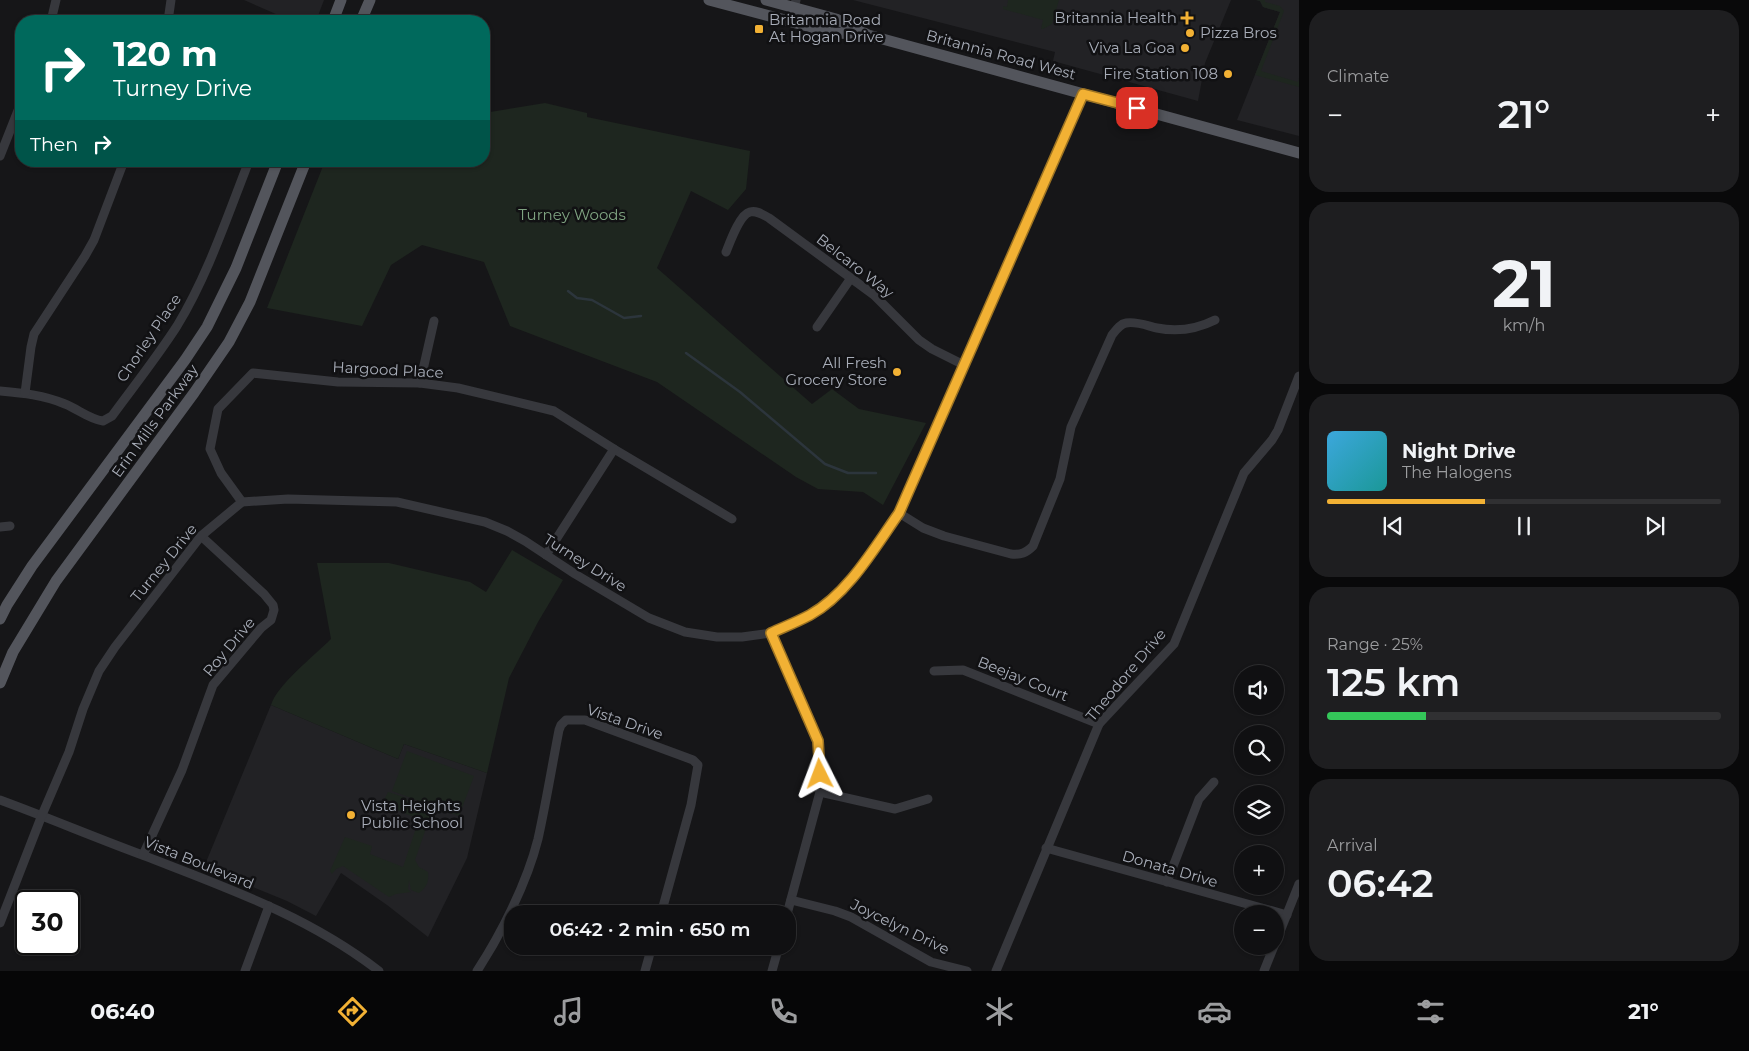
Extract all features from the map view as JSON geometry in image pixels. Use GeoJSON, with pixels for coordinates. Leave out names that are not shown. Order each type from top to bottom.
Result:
{"type":"FeatureCollection","features":[{"type":"Feature","properties":{"kind":"main road"},"geometry":{"type":"LineString","coordinates":[[336,15],[342,0]]}},
{"type":"Feature","properties":{"kind":"main road"},"geometry":{"type":"LineString","coordinates":[[364,15],[370,0]]}},
{"type":"Feature","properties":{"kind":"main road","name":"Britannia Road West"},"geometry":{"type":"LineString","coordinates":[[709,0],[834,33],[868,35]]}},
{"type":"Feature","properties":{"kind":"main road","name":"Britannia Road West"},"geometry":{"type":"LineString","coordinates":[[766,0],[795,4],[836,19],[868,35],[1299,153]]}},
{"type":"Feature","properties":{"kind":"main road","name":"Erin Mills Parkway"},"geometry":{"type":"LineString","coordinates":[[0,619],[32,566],[185,360],[207,327],[236,268],[276,167]]}},
{"type":"Feature","properties":{"kind":"main road","name":"Erin Mills Parkway"},"geometry":{"type":"LineString","coordinates":[[0,682],[13,652],[56,581],[194,393],[229,342],[250,302],[304,167]]}},
{"type":"Feature","properties":{"kind":"street"},"geometry":{"type":"LineString","coordinates":[[52,15],[56,0]]}},
{"type":"Feature","properties":{"kind":"street"},"geometry":{"type":"LineString","coordinates":[[169,15],[171,0]]}},
{"type":"Feature","properties":{"kind":"street"},"geometry":{"type":"LineString","coordinates":[[791,22],[795,4]]}},
{"type":"Feature","properties":{"kind":"street","name":"Turney Drive"},"geometry":{"type":"LineString","coordinates":[[0,923],[69,752],[83,709],[99,671],[115,647],[200,536],[242,502],[288,499],[397,502],[485,522],[507,531],[649,618],[685,632],[717,637],[742,637],[771,633],[812,614],[841,591],[876,548],[899,513],[1083,94]]}},
{"type":"Feature","properties":{"kind":"street"},"geometry":{"type":"LineString","coordinates":[[0,156],[15,118]]}},
{"type":"Feature","properties":{"kind":"street"},"geometry":{"type":"LineString","coordinates":[[25,393],[34,334],[94,240],[122,167]]}},
{"type":"Feature","properties":{"kind":"street","name":"Chorley Place"},"geometry":{"type":"LineString","coordinates":[[0,391],[25,393],[52,399],[68,405],[93,420],[103,421],[112,416],[158,354],[177,326],[190,302],[247,167]]}},
{"type":"Feature","properties":{"kind":"street","name":"Belcaro Way"},"geometry":{"type":"LineString","coordinates":[[726,252],[745,214],[758,212],[769,218],[874,295],[919,340],[939,353],[964,365]]}},
{"type":"Feature","properties":{"kind":"street"},"geometry":{"type":"LineString","coordinates":[[817,327],[850,278]]}},
{"type":"Feature","properties":{"kind":"street"},"geometry":{"type":"LineString","coordinates":[[899,513],[923,528],[944,536],[1011,554],[1020,555],[1027,552],[1033,546],[1060,479],[1071,427],[1112,335],[1117,328],[1124,323],[1133,322],[1161,328],[1187,330],[1203,326],[1215,320]]}},
{"type":"Feature","properties":{"kind":"street"},"geometry":{"type":"LineString","coordinates":[[420,383],[434,321]]}},
{"type":"Feature","properties":{"kind":"street","name":"Hargood Place"},"geometry":{"type":"LineString","coordinates":[[242,502],[221,473],[210,450],[218,409],[253,373],[338,382],[420,383],[458,388],[554,411],[732,519]]}},
{"type":"Feature","properties":{"kind":"street","name":"Theodore Drive"},"geometry":{"type":"LineString","coordinates":[[996,971],[1099,724],[1174,644],[1244,473],[1278,430],[1299,376]]}},
{"type":"Feature","properties":{"kind":"street"},"geometry":{"type":"LineString","coordinates":[[546,555],[614,449]]}},
{"type":"Feature","properties":{"kind":"street"},"geometry":{"type":"LineString","coordinates":[[0,527],[10,526]]}},
{"type":"Feature","properties":{"kind":"street","name":"Roy Drive"},"geometry":{"type":"LineString","coordinates":[[142,855],[182,770],[213,685],[260,628],[271,620],[274,610],[273,605],[264,594],[200,536]]}},
{"type":"Feature","properties":{"kind":"street"},"geometry":{"type":"LineString","coordinates":[[771,633],[818,741],[820,756],[820,792],[790,905]]}},
{"type":"Feature","properties":{"kind":"street","name":"Beejay Court"},"geometry":{"type":"LineString","coordinates":[[934,671],[964,670],[1099,724]]}},
{"type":"Feature","properties":{"kind":"street","name":"Vista Drive"},"geometry":{"type":"LineString","coordinates":[[513,905],[538,841],[559,730],[566,720],[585,720],[693,760],[698,765],[691,805],[663,905]]}},
{"type":"Feature","properties":{"kind":"street"},"geometry":{"type":"LineString","coordinates":[[1167,882],[1199,799],[1214,782]]}},
{"type":"Feature","properties":{"kind":"street"},"geometry":{"type":"LineString","coordinates":[[820,792],[895,810],[928,799]]}},
{"type":"Feature","properties":{"kind":"street","name":"Vista Boulevard"},"geometry":{"type":"LineString","coordinates":[[0,800],[210,881],[269,906],[304,922],[338,941],[379,971]]}},
{"type":"Feature","properties":{"kind":"street","name":"Donata Drive"},"geometry":{"type":"LineString","coordinates":[[1046,848],[1287,916]]}},
{"type":"Feature","properties":{"kind":"street"},"geometry":{"type":"LineString","coordinates":[[1284,923],[1299,884]]}},
{"type":"Feature","properties":{"kind":"street","name":"Joycelyn Drive"},"geometry":{"type":"LineString","coordinates":[[791,900],[843,914],[931,962],[967,971]]}},
{"type":"Feature","properties":{"kind":"street"},"geometry":{"type":"LineString","coordinates":[[245,971],[269,906]]}},
{"type":"Feature","properties":{"kind":"street","name":"Vista Drive"},"geometry":{"type":"LineString","coordinates":[[477,971],[504,925]]}},
{"type":"Feature","properties":{"kind":"street"},"geometry":{"type":"LineString","coordinates":[[645,971],[649,955]]}},
{"type":"Feature","properties":{"kind":"street"},"geometry":{"type":"LineString","coordinates":[[772,971],[776,955]]}},
{"type":"Feature","properties":{"kind":"street"},"geometry":{"type":"LineString","coordinates":[[1264,971],[1271,955]]}},
{"type":"Feature","properties":{"kind":"shaded area"},"geometry":{"type":"Polygon","coordinates":[[[244,0],[324,0],[318,15],[278,15],[244,0]]]}},
{"type":"Feature","properties":{"kind":"shaded area"},"geometry":{"type":"Polygon","coordinates":[[[853,0],[1231,0],[1205,63],[1198,101],[1053,61],[1055,52],[853,0]]]}},
{"type":"Feature","properties":{"kind":"shaded area"},"geometry":{"type":"Polygon","coordinates":[[[1256,0],[1299,0],[1299,136],[1237,120],[1280,12],[1263,7],[1260,1],[1256,0]]]}},
{"type":"Feature","properties":{"kind":"shaded area","name":"Vista Heights Public School"},"geometry":{"type":"Polygon","coordinates":[[[271,705],[398,759],[404,744],[487,773],[467,858],[428,937],[341,873],[316,916],[287,901],[204,867],[271,705]]]}},
{"type":"Feature","properties":{"kind":"green space"},"geometry":{"type":"Polygon","coordinates":[[[1008,0],[1059,0],[1052,24],[1041,29],[1043,20],[1003,9],[1003,6],[1007,7],[1008,0]]]}},
{"type":"Feature","properties":{"kind":"green space"},"geometry":{"type":"Polygon","coordinates":[[[1256,0],[1265,0],[1265,2],[1280,6],[1284,11],[1261,71],[1298,82],[1299,78],[1299,87],[1255,75],[1280,12],[1263,7],[1260,1],[1256,0]]]}},
{"type":"Feature","properties":{"kind":"green space","name":"Turney Woods"},"geometry":{"type":"Polygon","coordinates":[[[545,103],[587,113],[587,117],[750,151],[746,189],[728,210],[691,191],[657,268],[812,404],[832,389],[859,409],[926,423],[883,505],[863,492],[818,489],[796,477],[657,382],[510,326],[484,262],[422,245],[391,265],[362,326],[267,308],[323,167],[490,167],[490,112],[545,103]]]}},
{"type":"Feature","properties":{"kind":"green space"},"geometry":{"type":"Polygon","coordinates":[[[512,550],[563,580],[538,622],[509,678],[487,773],[404,744],[398,759],[271,705],[281,688],[297,670],[331,639],[317,563],[389,563],[470,582],[486,592],[512,550]]]}},
{"type":"Feature","properties":{"kind":"green space"},"geometry":{"type":"Polygon","coordinates":[[[407,751],[474,776],[459,816],[392,791],[407,751]]]}},
{"type":"Feature","properties":{"kind":"green space"},"geometry":{"type":"Polygon","coordinates":[[[388,792],[407,798],[406,801],[432,811],[415,860],[419,867],[428,872],[427,884],[419,893],[411,890],[409,880],[408,889],[411,892],[389,897],[343,866],[336,869],[332,874],[330,871],[345,837],[372,846],[370,854],[403,867],[419,819],[382,804],[388,792]]]}},
{"type":"Feature","properties":{"kind":"waterway"},"geometry":{"type":"LineString","coordinates":[[568,291],[577,298],[592,300],[624,318],[641,316]]}},
{"type":"Feature","properties":{"kind":"waterway"},"geometry":{"type":"LineString","coordinates":[[686,353],[740,392],[825,464],[848,473],[876,473]]}},
{"type":"Feature","properties":{"kind":"place","name":"Britannia Health"},"geometry":{"type":"Point","coordinates":[1187,18]}},
{"type":"Feature","properties":{"kind":"place","name":"Britannia Road At Hogan Drive"},"geometry":{"type":"Point","coordinates":[759,29]}},
{"type":"Feature","properties":{"kind":"place","name":"Pizza Bros"},"geometry":{"type":"Point","coordinates":[1190,33]}},
{"type":"Feature","properties":{"kind":"place","name":"Viva La Goa"},"geometry":{"type":"Point","coordinates":[1185,48]}},
{"type":"Feature","properties":{"kind":"place","name":"Fire Station 108"},"geometry":{"type":"Point","coordinates":[1228,74]}},
{"type":"Feature","properties":{"kind":"place","name":"All Fresh Grocery Store"},"geometry":{"type":"Point","coordinates":[897,372]}},
{"type":"Feature","properties":{"kind":"place","name":"Vista Heights Public School"},"geometry":{"type":"Point","coordinates":[351,815]}},
{"type":"Feature","properties":{"kind":"route"},"geometry":{"type":"LineString","coordinates":[[820,774],[818,741],[771,633],[812,614],[841,591],[876,548],[899,513],[1083,94],[1137,108]]}}]}
